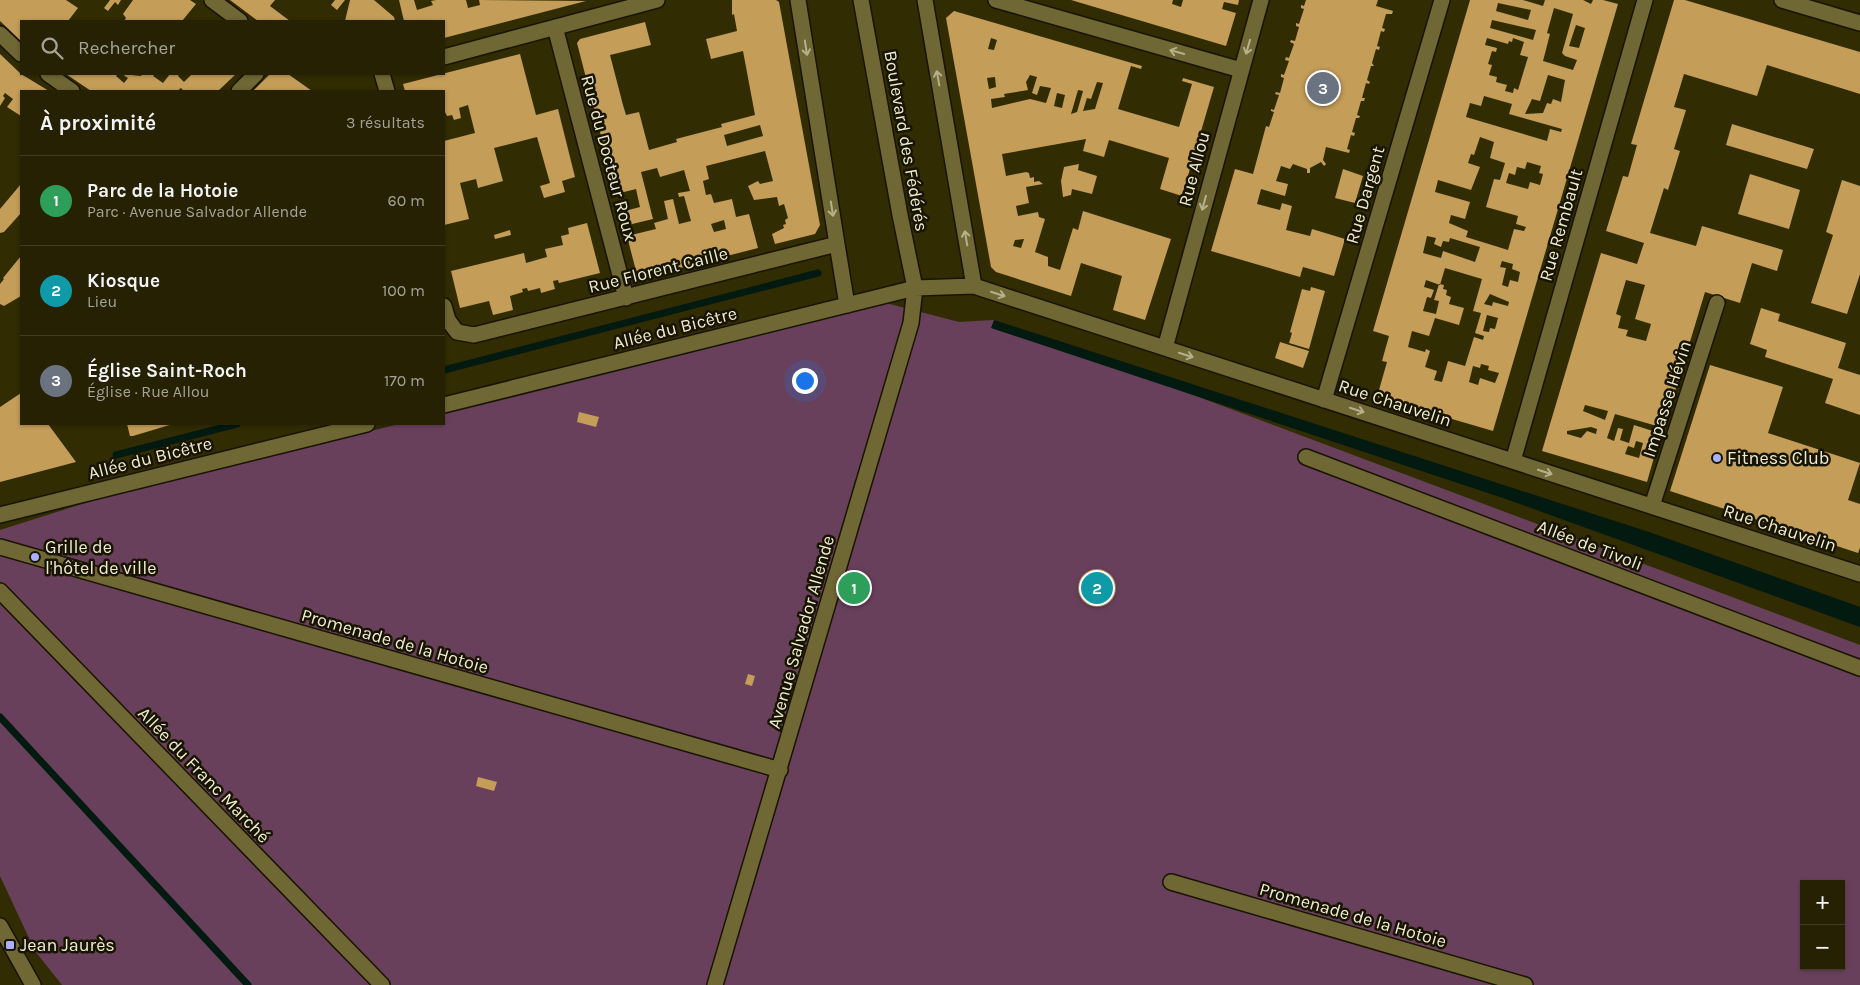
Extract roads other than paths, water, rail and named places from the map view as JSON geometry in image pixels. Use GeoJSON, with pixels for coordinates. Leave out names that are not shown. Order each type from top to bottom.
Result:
{"type":"FeatureCollection","features":[{"type":"Feature","properties":{"kind":"street"},"geometry":{"type":"LineString","coordinates":[[212,0],[239,20]]}},
{"type":"Feature","properties":{"kind":"street"},"geometry":{"type":"LineString","coordinates":[[445,57],[657,0]]}},
{"type":"Feature","properties":{"kind":"street"},"geometry":{"type":"LineString","coordinates":[[798,0],[847,305]]}},
{"type":"Feature","properties":{"kind":"street","name":"Boulevard des Fédérés"},"geometry":{"type":"LineString","coordinates":[[861,0],[898,208],[915,288]]}},
{"type":"Feature","properties":{"kind":"street"},"geometry":{"type":"LineString","coordinates":[[925,0],[974,286]]}},
{"type":"Feature","properties":{"kind":"street"},"geometry":{"type":"LineString","coordinates":[[996,0],[1241,70]]}},
{"type":"Feature","properties":{"kind":"street","name":"Rue Allou"},"geometry":{"type":"LineString","coordinates":[[1165,348],[1262,0]]}},
{"type":"Feature","properties":{"kind":"street","name":"Rue Dargent"},"geometry":{"type":"LineString","coordinates":[[1324,400],[1442,0]]}},
{"type":"Feature","properties":{"kind":"street","name":"Rue Rembault"},"geometry":{"type":"LineString","coordinates":[[1513,461],[1645,0]]}},
{"type":"Feature","properties":{"kind":"street"},"geometry":{"type":"LineString","coordinates":[[1782,0],[1860,23]]}},
{"type":"Feature","properties":{"kind":"street","name":"Rue du Docteur Roux"},"geometry":{"type":"LineString","coordinates":[[554,28],[626,298]]}},
{"type":"Feature","properties":{"kind":"street"},"geometry":{"type":"LineString","coordinates":[[0,34],[20,53]]}},
{"type":"Feature","properties":{"kind":"street"},"geometry":{"type":"LineString","coordinates":[[49,75],[71,90]]}},
{"type":"Feature","properties":{"kind":"street"},"geometry":{"type":"LineString","coordinates":[[240,90],[255,75]]}},
{"type":"Feature","properties":{"kind":"street"},"geometry":{"type":"LineString","coordinates":[[382,75],[387,90]]}},
{"type":"Feature","properties":{"kind":"street","name":"Rue Florent Caille"},"geometry":{"type":"LineString","coordinates":[[445,310],[448,320],[457,332],[474,335],[837,244]]}},
{"type":"Feature","properties":{"kind":"street","name":"Rue Chauvelin"},"geometry":{"type":"LineString","coordinates":[[915,288],[974,286],[1860,574]]}},
{"type":"Feature","properties":{"kind":"street","name":"Allée du Bicêtre"},"geometry":{"type":"LineString","coordinates":[[445,405],[915,288]]}},
{"type":"Feature","properties":{"kind":"street","name":"Avenue Salvador Allende"},"geometry":{"type":"LineString","coordinates":[[715,985],[902,357],[911,323],[915,288]]}},
{"type":"Feature","properties":{"kind":"street","name":"Impasse Hévin"},"geometry":{"type":"LineString","coordinates":[[1652,506],[1717,303]]}},
{"type":"Feature","properties":{"kind":"street","name":"Allée du Bicêtre"},"geometry":{"type":"LineString","coordinates":[[0,514],[363,425]]}},
{"type":"Feature","properties":{"kind":"street","name":"Allée de Tivoli"},"geometry":{"type":"LineString","coordinates":[[1306,458],[1860,668]]}},
{"type":"Feature","properties":{"kind":"street","name":"Promenade de la Hotoie"},"geometry":{"type":"LineString","coordinates":[[0,547],[780,770]]}},
{"type":"Feature","properties":{"kind":"street","name":"Allée du Franc Marché"},"geometry":{"type":"LineString","coordinates":[[0,591],[382,985]]}},
{"type":"Feature","properties":{"kind":"street","name":"Promenade de la Hotoie"},"geometry":{"type":"LineString","coordinates":[[1171,882],[1525,985]]}},
{"type":"Feature","properties":{"kind":"street"},"geometry":{"type":"LineString","coordinates":[[0,926],[33,985]]}},
{"type":"Feature","properties":{"kind":"waterway"},"geometry":{"type":"LineString","coordinates":[[445,370],[818,273]]}},
{"type":"Feature","properties":{"kind":"waterway"},"geometry":{"type":"LineString","coordinates":[[116,455],[233,425]]}},
{"type":"Feature","properties":{"kind":"waterway"},"geometry":{"type":"LineString","coordinates":[[0,717],[248,985]]}},
{"type":"Feature","properties":{"kind":"place","name":"Église Saint-Roch"},"geometry":{"type":"Point","coordinates":[1323,88]}},
{"type":"Feature","properties":{"kind":"place","name":"Fitness Club"},"geometry":{"type":"Point","coordinates":[1717,458]}},
{"type":"Feature","properties":{"kind":"place","name":"Grille de l'hôtel de ville"},"geometry":{"type":"Point","coordinates":[35,557]}},
{"type":"Feature","properties":{"kind":"place","name":"Parc de la Hotoie"},"geometry":{"type":"Point","coordinates":[854,588]}},
{"type":"Feature","properties":{"kind":"place","name":"Kiosque"},"geometry":{"type":"Point","coordinates":[1097,588]}},
{"type":"Feature","properties":{"kind":"place","name":"Jean Jaurès"},"geometry":{"type":"Point","coordinates":[10,945]}}]}
